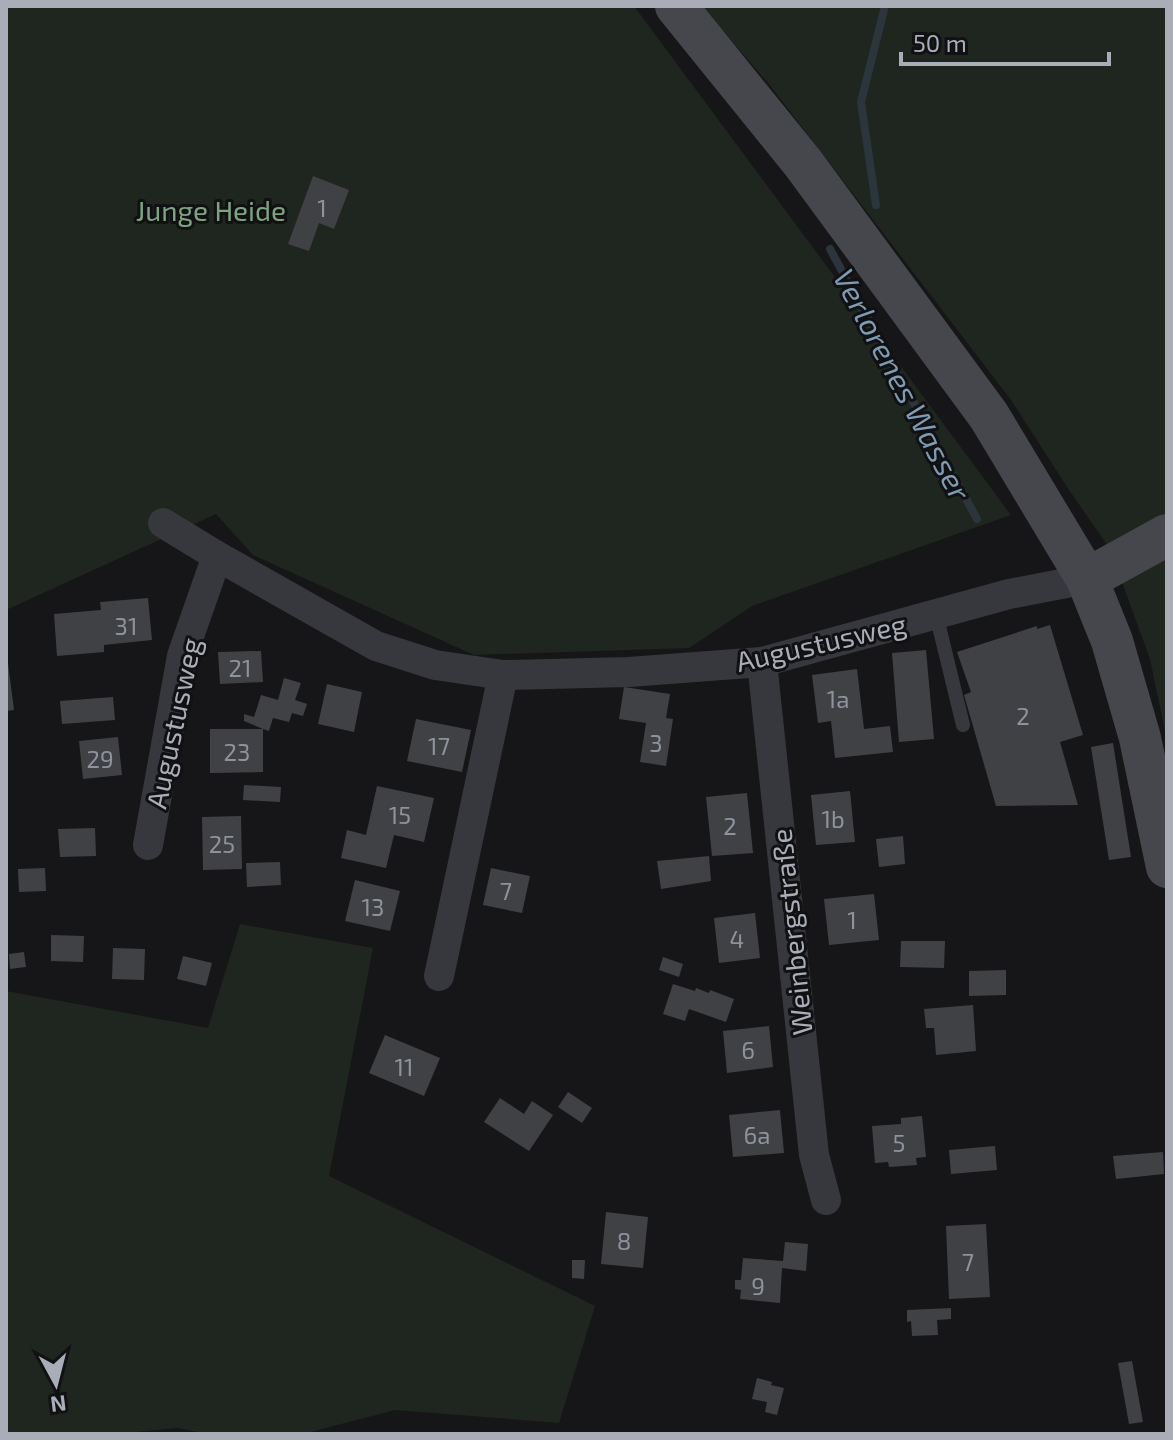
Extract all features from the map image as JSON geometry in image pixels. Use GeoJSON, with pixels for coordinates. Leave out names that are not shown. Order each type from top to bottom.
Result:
{"type":"FeatureCollection","features":[{"type":"Feature","properties":{"kind":"main road"},"geometry":{"type":"LineString","coordinates":[[676,6],[803,163],[989,416],[1087,579],[1112,641],[1140,738],[1167,867]]}},
{"type":"Feature","properties":{"kind":"main road"},"geometry":{"type":"LineString","coordinates":[[1087,579],[1167,535]]}},
{"type":"Feature","properties":{"kind":"street","name":"Augustusweg"},"geometry":{"type":"LineString","coordinates":[[163,523],[376,646],[435,665],[503,675],[629,672],[762,662],[1009,594],[1087,579]]}},
{"type":"Feature","properties":{"kind":"street","name":"Augustusweg"},"geometry":{"type":"LineString","coordinates":[[148,845],[182,656],[217,556]]}},
{"type":"Feature","properties":{"kind":"street","name":"Weinbergstraße"},"geometry":{"type":"LineString","coordinates":[[762,662],[814,1155],[826,1200]]}},
{"type":"Feature","properties":{"kind":"street"},"geometry":{"type":"LineString","coordinates":[[439,976],[503,675]]}},
{"type":"Feature","properties":{"kind":"lane"},"geometry":{"type":"LineString","coordinates":[[936,614],[963,725]]}},
{"type":"Feature","properties":{"kind":"green space","name":"Junge Heide"},"geometry":{"type":"Polygon","coordinates":[[[6,6],[634,6],[1011,515],[752,606],[689,648],[474,655],[253,555],[216,514],[6,610],[6,6]]]}},
{"type":"Feature","properties":{"kind":"green space"},"geometry":{"type":"Polygon","coordinates":[[[701,6],[1167,6],[1167,741],[1150,659],[1110,549],[1011,400],[769,84],[701,6]]]}},
{"type":"Feature","properties":{"kind":"green space"},"geometry":{"type":"Polygon","coordinates":[[[240,924],[373,948],[329,1176],[595,1306],[559,1423],[395,1410],[303,1434],[209,1434],[177,1428],[114,1434],[6,1434],[6,991],[208,1028],[240,924]]]}},
{"type":"Feature","properties":{"kind":"building"},"geometry":{"type":"Polygon","coordinates":[[[313,176],[349,190],[334,229],[319,223],[309,251],[288,244],[313,176]]]}},
{"type":"Feature","properties":{"kind":"building"},"geometry":{"type":"Polygon","coordinates":[[[148,598],[152,640],[104,645],[104,652],[57,656],[54,614],[101,610],[100,602],[148,598]]]}},
{"type":"Feature","properties":{"kind":"building"},"geometry":{"type":"Polygon","coordinates":[[[1050,625],[1083,735],[1060,742],[1078,805],[996,806],[964,695],[971,692],[957,652],[1037,626],[1037,629],[1050,625]]]}},
{"type":"Feature","properties":{"kind":"building"},"geometry":{"type":"Polygon","coordinates":[[[926,650],[934,739],[899,742],[892,653],[926,650]]]}},
{"type":"Feature","properties":{"kind":"building"},"geometry":{"type":"Polygon","coordinates":[[[261,651],[263,682],[220,684],[218,652],[261,651]]]}},
{"type":"Feature","properties":{"kind":"building"},"geometry":{"type":"Polygon","coordinates":[[[6,663],[14,710],[6,711],[6,663]]]}},
{"type":"Feature","properties":{"kind":"building"},"geometry":{"type":"Polygon","coordinates":[[[857,669],[864,729],[890,726],[893,752],[835,758],[831,721],[818,723],[812,675],[857,669]]]}},
{"type":"Feature","properties":{"kind":"building"},"geometry":{"type":"Polygon","coordinates":[[[284,678],[301,683],[295,700],[307,704],[303,716],[292,713],[289,722],[273,718],[269,731],[244,721],[244,714],[254,717],[261,695],[278,700],[284,678]]]}},
{"type":"Feature","properties":{"kind":"building"},"geometry":{"type":"Polygon","coordinates":[[[327,684],[362,692],[354,732],[318,724],[327,684]]]}},
{"type":"Feature","properties":{"kind":"building"},"geometry":{"type":"Polygon","coordinates":[[[624,687],[670,694],[666,718],[673,719],[666,766],[640,762],[646,723],[619,719],[624,687]]]}},
{"type":"Feature","properties":{"kind":"building"},"geometry":{"type":"Polygon","coordinates":[[[113,697],[115,720],[62,724],[60,701],[113,697]]]}},
{"type":"Feature","properties":{"kind":"building"},"geometry":{"type":"Polygon","coordinates":[[[416,719],[471,730],[462,772],[407,761],[416,719]]]}},
{"type":"Feature","properties":{"kind":"building"},"geometry":{"type":"Polygon","coordinates":[[[210,729],[263,729],[263,772],[210,773],[210,729]]]}},
{"type":"Feature","properties":{"kind":"building"},"geometry":{"type":"Polygon","coordinates":[[[118,737],[122,775],[83,779],[79,741],[118,737]]]}},
{"type":"Feature","properties":{"kind":"building"},"geometry":{"type":"Polygon","coordinates":[[[1113,743],[1131,857],[1109,860],[1091,747],[1113,743]]]}},
{"type":"Feature","properties":{"kind":"building"},"geometry":{"type":"Polygon","coordinates":[[[244,785],[281,787],[280,802],[243,800],[244,785]]]}},
{"type":"Feature","properties":{"kind":"building"},"geometry":{"type":"Polygon","coordinates":[[[377,786],[434,798],[424,842],[394,835],[386,868],[341,858],[347,830],[366,835],[377,786]]]}},
{"type":"Feature","properties":{"kind":"building"},"geometry":{"type":"Polygon","coordinates":[[[850,791],[855,842],[816,845],[811,795],[850,791]]]}},
{"type":"Feature","properties":{"kind":"building"},"geometry":{"type":"Polygon","coordinates":[[[747,793],[753,853],[712,856],[706,797],[747,793]]]}},
{"type":"Feature","properties":{"kind":"building"},"geometry":{"type":"Polygon","coordinates":[[[241,816],[242,869],[203,870],[202,817],[241,816]]]}},
{"type":"Feature","properties":{"kind":"building"},"geometry":{"type":"Polygon","coordinates":[[[95,828],[96,856],[60,857],[58,829],[95,828]]]}},
{"type":"Feature","properties":{"kind":"building"},"geometry":{"type":"Polygon","coordinates":[[[903,836],[905,864],[879,867],[876,839],[903,836]]]}},
{"type":"Feature","properties":{"kind":"building"},"geometry":{"type":"Polygon","coordinates":[[[709,856],[711,881],[661,889],[657,861],[709,856]]]}},
{"type":"Feature","properties":{"kind":"building"},"geometry":{"type":"Polygon","coordinates":[[[280,862],[281,885],[247,887],[246,863],[280,862]]]}},
{"type":"Feature","properties":{"kind":"building"},"geometry":{"type":"Polygon","coordinates":[[[45,868],[46,891],[19,892],[18,869],[45,868]]]}},
{"type":"Feature","properties":{"kind":"building"},"geometry":{"type":"Polygon","coordinates":[[[491,868],[530,876],[522,913],[483,905],[491,868]]]}},
{"type":"Feature","properties":{"kind":"building"},"geometry":{"type":"Polygon","coordinates":[[[355,880],[400,891],[390,931],[345,921],[355,880]]]}},
{"type":"Feature","properties":{"kind":"building"},"geometry":{"type":"Polygon","coordinates":[[[874,894],[879,940],[829,945],[824,899],[874,894]]]}},
{"type":"Feature","properties":{"kind":"building"},"geometry":{"type":"Polygon","coordinates":[[[755,913],[760,958],[719,963],[714,918],[755,913]]]}},
{"type":"Feature","properties":{"kind":"building"},"geometry":{"type":"Polygon","coordinates":[[[51,935],[84,936],[83,962],[51,961],[51,935]]]}},
{"type":"Feature","properties":{"kind":"building"},"geometry":{"type":"Polygon","coordinates":[[[901,941],[945,941],[944,968],[900,967],[901,941]]]}},
{"type":"Feature","properties":{"kind":"building"},"geometry":{"type":"Polygon","coordinates":[[[113,948],[145,949],[144,980],[112,979],[113,948]]]}},
{"type":"Feature","properties":{"kind":"building"},"geometry":{"type":"Polygon","coordinates":[[[24,952],[26,967],[10,969],[9,954],[24,952]]]}},
{"type":"Feature","properties":{"kind":"building"},"geometry":{"type":"Polygon","coordinates":[[[183,956],[212,963],[206,986],[177,979],[183,956]]]}},
{"type":"Feature","properties":{"kind":"building"},"geometry":{"type":"Polygon","coordinates":[[[663,957],[683,964],[679,977],[659,970],[663,957]]]}},
{"type":"Feature","properties":{"kind":"building"},"geometry":{"type":"Polygon","coordinates":[[[1006,970],[1006,995],[969,996],[969,971],[1006,970]]]}},
{"type":"Feature","properties":{"kind":"building"},"geometry":{"type":"Polygon","coordinates":[[[673,984],[695,991],[696,988],[709,993],[710,990],[734,999],[726,1022],[689,1009],[685,1021],[663,1014],[673,984]]]}},
{"type":"Feature","properties":{"kind":"building"},"geometry":{"type":"Polygon","coordinates":[[[973,1005],[976,1051],[936,1055],[934,1028],[926,1028],[924,1009],[973,1005]]]}},
{"type":"Feature","properties":{"kind":"building"},"geometry":{"type":"Polygon","coordinates":[[[769,1026],[773,1067],[727,1073],[723,1031],[769,1026]]]}},
{"type":"Feature","properties":{"kind":"building"},"geometry":{"type":"Polygon","coordinates":[[[385,1035],[440,1058],[424,1096],[369,1073],[385,1035]]]}},
{"type":"Feature","properties":{"kind":"building"},"geometry":{"type":"Polygon","coordinates":[[[568,1092],[592,1108],[582,1123],[558,1107],[568,1092]]]}},
{"type":"Feature","properties":{"kind":"building"},"geometry":{"type":"Polygon","coordinates":[[[500,1098],[524,1114],[532,1101],[553,1115],[529,1151],[484,1122],[500,1098]]]}},
{"type":"Feature","properties":{"kind":"building"},"geometry":{"type":"Polygon","coordinates":[[[780,1110],[784,1153],[733,1157],[729,1115],[780,1110]]]}},
{"type":"Feature","properties":{"kind":"building"},"geometry":{"type":"Polygon","coordinates":[[[922,1116],[926,1157],[916,1158],[917,1165],[889,1167],[888,1162],[875,1163],[872,1126],[901,1124],[901,1118],[922,1116]]]}},
{"type":"Feature","properties":{"kind":"building"},"geometry":{"type":"Polygon","coordinates":[[[995,1146],[997,1170],[951,1174],[949,1150],[995,1146]]]}},
{"type":"Feature","properties":{"kind":"building"},"geometry":{"type":"Polygon","coordinates":[[[1163,1152],[1164,1174],[1116,1179],[1113,1156],[1163,1152]]]}},
{"type":"Feature","properties":{"kind":"building"},"geometry":{"type":"Polygon","coordinates":[[[606,1212],[648,1217],[643,1268],[601,1264],[606,1212]]]}},
{"type":"Feature","properties":{"kind":"building"},"geometry":{"type":"Polygon","coordinates":[[[986,1224],[990,1297],[949,1299],[946,1226],[986,1224]]]}},
{"type":"Feature","properties":{"kind":"building"},"geometry":{"type":"Polygon","coordinates":[[[785,1242],[808,1244],[806,1271],[782,1268],[780,1303],[740,1299],[741,1290],[735,1289],[735,1280],[741,1280],[743,1258],[783,1261],[785,1242]]]}},
{"type":"Feature","properties":{"kind":"building"},"geometry":{"type":"Polygon","coordinates":[[[572,1260],[585,1260],[584,1279],[572,1278],[572,1260]]]}},
{"type":"Feature","properties":{"kind":"building"},"geometry":{"type":"Polygon","coordinates":[[[951,1308],[951,1319],[937,1320],[938,1335],[912,1336],[907,1310],[951,1308]]]}},
{"type":"Feature","properties":{"kind":"building"},"geometry":{"type":"Polygon","coordinates":[[[1132,1361],[1143,1422],[1129,1424],[1118,1363],[1132,1361]]]}},
{"type":"Feature","properties":{"kind":"building"},"geometry":{"type":"Polygon","coordinates":[[[757,1378],[784,1388],[777,1415],[765,1412],[767,1402],[752,1399],[757,1378]]]}},
{"type":"Feature","properties":{"kind":"waterway"},"geometry":{"type":"LineString","coordinates":[[876,205],[861,102],[885,6]]}},
{"type":"Feature","properties":{"kind":"waterway","name":"Verlorenes Wasser"},"geometry":{"type":"LineString","coordinates":[[830,249],[977,519]]}}]}
